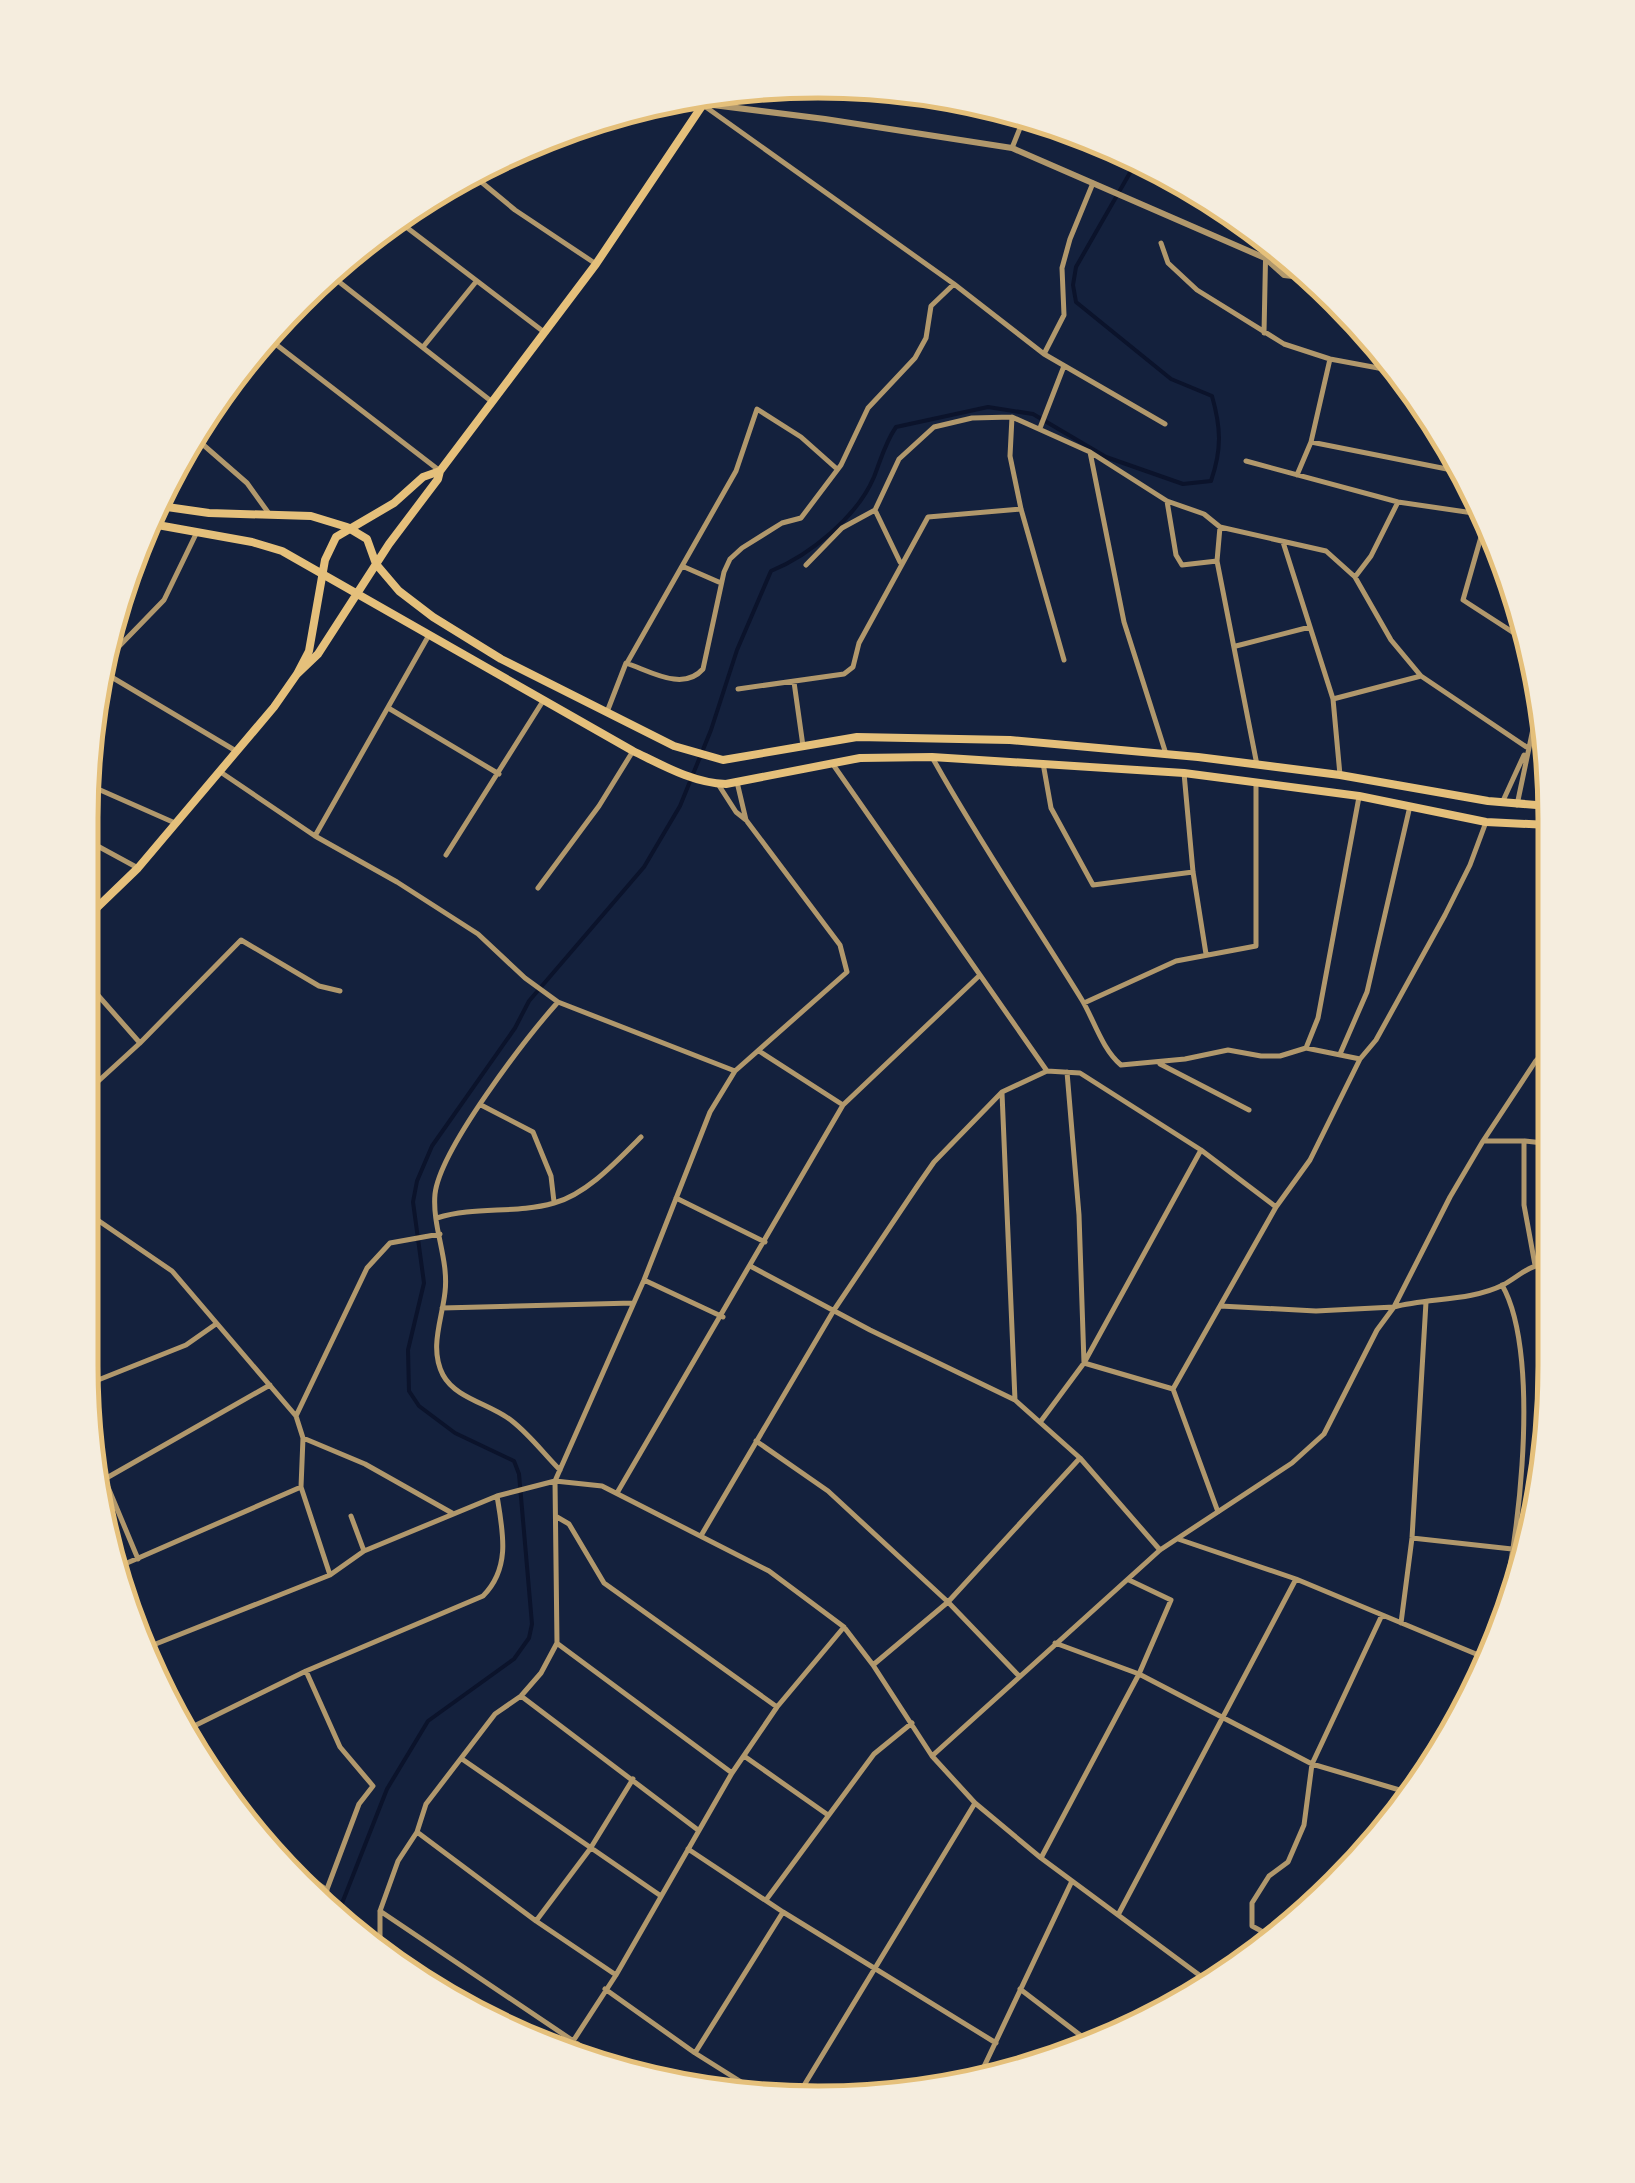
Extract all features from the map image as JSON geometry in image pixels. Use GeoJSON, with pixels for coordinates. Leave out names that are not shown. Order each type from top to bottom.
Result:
{"type":"FeatureCollection","features":[{"type":"Feature","properties":{"kind":"main road"},"geometry":{"type":"LineString","coordinates":[[98,907],[138,868],[297,674],[318,654],[440,471],[596,264],[701,107]]}},
{"type":"Feature","properties":{"kind":"main road"},"geometry":{"type":"LineString","coordinates":[[297,674],[309,650],[330,548],[336,537],[347,527],[394,503],[423,478],[440,471]]}},
{"type":"Feature","properties":{"kind":"main road"},"geometry":{"type":"LineString","coordinates":[[168,507],[209,513],[311,516],[347,527],[367,539],[376,564],[399,591],[500,659],[674,746],[718,759],[732,761],[857,737],[1010,740],[1166,754],[1340,776],[1488,802],[1537,806]]}},
{"type":"Feature","properties":{"kind":"main road"},"geometry":{"type":"LineString","coordinates":[[160,526],[282,551],[666,768],[713,783],[887,756],[932,757],[1256,782],[1359,796],[1486,822],[1538,825]]}},
{"type":"Feature","properties":{"kind":"main road"},"geometry":{"type":"LineString","coordinates":[[1486,822],[1483,807],[1488,802]]}},
{"type":"Feature","properties":{"kind":"main road"},"geometry":{"type":"LineString","coordinates":[[1514,824],[1519,812],[1517,805]]}},
{"type":"Feature","properties":{"kind":"street"},"geometry":{"type":"LineString","coordinates":[[711,106],[1012,148],[1264,258],[1284,275],[1292,276]]}},
{"type":"Feature","properties":{"kind":"street"},"geometry":{"type":"LineString","coordinates":[[705,107],[954,284],[1044,354],[1165,424]]}},
{"type":"Feature","properties":{"kind":"street"},"geometry":{"type":"LineString","coordinates":[[1012,148],[1020,127]]}},
{"type":"Feature","properties":{"kind":"street"},"geometry":{"type":"LineString","coordinates":[[481,182],[596,264]]}},
{"type":"Feature","properties":{"kind":"street"},"geometry":{"type":"LineString","coordinates":[[1044,354],[1064,315],[1062,268],[1093,183]]}},
{"type":"Feature","properties":{"kind":"street"},"geometry":{"type":"LineString","coordinates":[[406,227],[544,332]]}},
{"type":"Feature","properties":{"kind":"street"},"geometry":{"type":"LineString","coordinates":[[1161,243],[1168,262],[1197,290],[1264,334],[1330,359],[1380,368]]}},
{"type":"Feature","properties":{"kind":"street"},"geometry":{"type":"LineString","coordinates":[[1264,253],[1264,334]]}},
{"type":"Feature","properties":{"kind":"street"},"geometry":{"type":"LineString","coordinates":[[1264,258],[1269,257]]}},
{"type":"Feature","properties":{"kind":"street"},"geometry":{"type":"LineString","coordinates":[[338,280],[491,402]]}},
{"type":"Feature","properties":{"kind":"street"},"geometry":{"type":"LineString","coordinates":[[423,347],[475,283]]}},
{"type":"Feature","properties":{"kind":"street"},"geometry":{"type":"LineString","coordinates":[[626,664],[674,680],[696,676],[702,668],[730,559],[782,523],[801,518],[837,469],[868,408],[915,358],[926,338],[931,306],[954,284]]}},
{"type":"Feature","properties":{"kind":"street"},"geometry":{"type":"LineString","coordinates":[[276,343],[440,471]]}},
{"type":"Feature","properties":{"kind":"street"},"geometry":{"type":"LineString","coordinates":[[1297,475],[1311,442],[1330,359]]}},
{"type":"Feature","properties":{"kind":"street"},"geometry":{"type":"LineString","coordinates":[[1040,426],[1064,366]]}},
{"type":"Feature","properties":{"kind":"street"},"geometry":{"type":"LineString","coordinates":[[606,714],[626,664],[736,471],[757,409],[801,438],[837,469]]}},
{"type":"Feature","properties":{"kind":"street"},"geometry":{"type":"LineString","coordinates":[[806,565],[842,528],[876,510],[899,459],[934,427],[972,418],[1012,418],[1040,426],[1090,452],[1167,501],[1204,514],[1220,527],[1326,551],[1354,577],[1391,640],[1421,676],[1528,748]]}},
{"type":"Feature","properties":{"kind":"street"},"geometry":{"type":"LineString","coordinates":[[1012,418],[1010,456],[1021,509],[1064,660]]}},
{"type":"Feature","properties":{"kind":"street"},"geometry":{"type":"LineString","coordinates":[[1311,442],[1447,469]]}},
{"type":"Feature","properties":{"kind":"street"},"geometry":{"type":"LineString","coordinates":[[202,444],[247,484],[270,515]]}},
{"type":"Feature","properties":{"kind":"street"},"geometry":{"type":"LineString","coordinates":[[1090,452],[1124,622],[1166,754]]}},
{"type":"Feature","properties":{"kind":"street"},"geometry":{"type":"LineString","coordinates":[[1246,460],[1398,502],[1469,512]]}},
{"type":"Feature","properties":{"kind":"street"},"geometry":{"type":"LineString","coordinates":[[1167,501],[1176,555],[1182,564],[1217,561]]}},
{"type":"Feature","properties":{"kind":"street"},"geometry":{"type":"LineString","coordinates":[[1354,577],[1371,556],[1398,502]]}},
{"type":"Feature","properties":{"kind":"street"},"geometry":{"type":"LineString","coordinates":[[738,689],[844,674],[854,668],[859,643],[928,517],[1021,509]]}},
{"type":"Feature","properties":{"kind":"street"},"geometry":{"type":"LineString","coordinates":[[876,510],[901,564]]}},
{"type":"Feature","properties":{"kind":"street"},"geometry":{"type":"LineString","coordinates":[[1220,527],[1217,561],[1257,766]]}},
{"type":"Feature","properties":{"kind":"street"},"geometry":{"type":"LineString","coordinates":[[118,647],[164,600],[196,534]]}},
{"type":"Feature","properties":{"kind":"street"},"geometry":{"type":"LineString","coordinates":[[1481,538],[1464,600],[1513,632]]}},
{"type":"Feature","properties":{"kind":"street"},"geometry":{"type":"LineString","coordinates":[[1283,542],[1332,699],[1340,776]]}},
{"type":"Feature","properties":{"kind":"street"},"geometry":{"type":"LineString","coordinates":[[682,566],[721,583]]}},
{"type":"Feature","properties":{"kind":"street"},"geometry":{"type":"LineString","coordinates":[[1236,646],[1310,627]]}},
{"type":"Feature","properties":{"kind":"street"},"geometry":{"type":"LineString","coordinates":[[315,836],[429,635]]}},
{"type":"Feature","properties":{"kind":"street"},"geometry":{"type":"LineString","coordinates":[[111,676],[236,751]]}},
{"type":"Feature","properties":{"kind":"street"},"geometry":{"type":"LineString","coordinates":[[1332,699],[1421,676]]}},
{"type":"Feature","properties":{"kind":"street"},"geometry":{"type":"LineString","coordinates":[[794,682],[804,746]]}},
{"type":"Feature","properties":{"kind":"street"},"geometry":{"type":"LineString","coordinates":[[446,855],[543,701]]}},
{"type":"Feature","properties":{"kind":"street"},"geometry":{"type":"LineString","coordinates":[[389,708],[499,774]]}},
{"type":"Feature","properties":{"kind":"street"},"geometry":{"type":"LineString","coordinates":[[1517,805],[1532,731]]}},
{"type":"Feature","properties":{"kind":"street"},"geometry":{"type":"LineString","coordinates":[[1502,803],[1528,748]]}},
{"type":"Feature","properties":{"kind":"street"},"geometry":{"type":"LineString","coordinates":[[538,888],[599,806],[633,750]]}},
{"type":"Feature","properties":{"kind":"street"},"geometry":{"type":"LineString","coordinates":[[932,757],[972,830],[1084,1004],[1112,1058],[1121,1064],[1157,1063],[1228,1050],[1280,1056],[1306,1048],[1360,1059]]}},
{"type":"Feature","properties":{"kind":"street"},"geometry":{"type":"LineString","coordinates":[[832,763],[1047,1071]]}},
{"type":"Feature","properties":{"kind":"street"},"geometry":{"type":"LineString","coordinates":[[1043,764],[1051,808],[1093,884],[1192,872]]}},
{"type":"Feature","properties":{"kind":"street"},"geometry":{"type":"LineString","coordinates":[[220,771],[315,836],[478,934],[525,978],[558,1002],[734,1071]]}},
{"type":"Feature","properties":{"kind":"street"},"geometry":{"type":"LineString","coordinates":[[1184,774],[1192,872],[1206,954]]}},
{"type":"Feature","properties":{"kind":"street"},"geometry":{"type":"LineString","coordinates":[[737,782],[746,820]]}},
{"type":"Feature","properties":{"kind":"street"},"geometry":{"type":"LineString","coordinates":[[1084,1004],[1176,961],[1251,950],[1256,946],[1256,782]]}},
{"type":"Feature","properties":{"kind":"street"},"geometry":{"type":"LineString","coordinates":[[380,1938],[380,1911],[398,1861],[417,1832],[426,1804],[494,1714],[521,1696],[540,1673],[557,1644],[555,1481],[644,1280],[710,1112],[734,1071],[846,972],[840,945],[746,820],[713,783]]}},
{"type":"Feature","properties":{"kind":"street"},"geometry":{"type":"LineString","coordinates":[[99,789],[175,823]]}},
{"type":"Feature","properties":{"kind":"street"},"geometry":{"type":"LineString","coordinates":[[1306,1048],[1318,1018],[1359,796]]}},
{"type":"Feature","properties":{"kind":"street"},"geometry":{"type":"LineString","coordinates":[[1340,1054],[1367,992],[1410,806]]}},
{"type":"Feature","properties":{"kind":"street"},"geometry":{"type":"LineString","coordinates":[[1218,1512],[1174,1390],[1276,1207],[1310,1160],[1360,1059],[1376,1040],[1445,915],[1486,822]]}},
{"type":"Feature","properties":{"kind":"street"},"geometry":{"type":"LineString","coordinates":[[98,846],[138,868]]}},
{"type":"Feature","properties":{"kind":"street"},"geometry":{"type":"LineString","coordinates":[[98,1081],[241,940],[319,986],[340,991]]}},
{"type":"Feature","properties":{"kind":"street"},"geometry":{"type":"LineString","coordinates":[[617,1493],[843,1106],[980,975]]}},
{"type":"Feature","properties":{"kind":"street"},"geometry":{"type":"LineString","coordinates":[[98,995],[140,1043]]}},
{"type":"Feature","properties":{"kind":"street"},"geometry":{"type":"LineString","coordinates":[[558,1002],[532,1032],[457,1142],[437,1182],[436,1218],[445,1271],[437,1325],[442,1372],[450,1384],[511,1420],[560,1470]]}},
{"type":"Feature","properties":{"kind":"street"},"geometry":{"type":"LineString","coordinates":[[759,1050],[843,1106]]}},
{"type":"Feature","properties":{"kind":"street"},"geometry":{"type":"LineString","coordinates":[[932,1756],[1160,1550],[1292,1464],[1324,1434],[1450,1197],[1538,1059]]}},
{"type":"Feature","properties":{"kind":"street"},"geometry":{"type":"LineString","coordinates":[[1157,1063],[1249,1110]]}},
{"type":"Feature","properties":{"kind":"street"},"geometry":{"type":"LineString","coordinates":[[702,1534],[834,1310],[934,1162],[1002,1092],[1047,1071],[1080,1073],[1202,1150],[1276,1207]]}},
{"type":"Feature","properties":{"kind":"street"},"geometry":{"type":"LineString","coordinates":[[1067,1072],[1080,1215],[1084,1363]]}},
{"type":"Feature","properties":{"kind":"street"},"geometry":{"type":"LineString","coordinates":[[1002,1092],[1015,1400]]}},
{"type":"Feature","properties":{"kind":"street"},"geometry":{"type":"LineString","coordinates":[[481,1105],[533,1132],[551,1176],[554,1203]]}},
{"type":"Feature","properties":{"kind":"street"},"geometry":{"type":"LineString","coordinates":[[436,1218],[467,1210],[554,1203],[590,1183],[641,1137]]}},
{"type":"Feature","properties":{"kind":"street"},"geometry":{"type":"LineString","coordinates":[[1483,1141],[1538,1142]]}},
{"type":"Feature","properties":{"kind":"street"},"geometry":{"type":"LineString","coordinates":[[1524,1141],[1524,1205],[1534,1265]]}},
{"type":"Feature","properties":{"kind":"street"},"geometry":{"type":"LineString","coordinates":[[1040,1421],[1084,1363],[1202,1150]]}},
{"type":"Feature","properties":{"kind":"street"},"geometry":{"type":"LineString","coordinates":[[676,1198],[765,1242]]}},
{"type":"Feature","properties":{"kind":"street"},"geometry":{"type":"LineString","coordinates":[[98,1220],[172,1271],[296,1416],[303,1438],[301,1487],[330,1575]]}},
{"type":"Feature","properties":{"kind":"street"},"geometry":{"type":"LineString","coordinates":[[296,1416],[367,1268],[390,1244],[440,1234]]}},
{"type":"Feature","properties":{"kind":"street"},"geometry":{"type":"LineString","coordinates":[[1220,1306],[1316,1311],[1394,1308],[1502,1285],[1538,1265]]}},
{"type":"Feature","properties":{"kind":"street"},"geometry":{"type":"LineString","coordinates":[[752,1267],[1015,1400],[1080,1458],[1160,1550]]}},
{"type":"Feature","properties":{"kind":"street"},"geometry":{"type":"LineString","coordinates":[[644,1280],[722,1317]]}},
{"type":"Feature","properties":{"kind":"street"},"geometry":{"type":"LineString","coordinates":[[1502,1285],[1511,1302],[1520,1354],[1524,1421],[1509,1565]]}},
{"type":"Feature","properties":{"kind":"street"},"geometry":{"type":"LineString","coordinates":[[1401,1623],[1412,1538],[1426,1301]]}},
{"type":"Feature","properties":{"kind":"street"},"geometry":{"type":"LineString","coordinates":[[442,1308],[633,1303]]}},
{"type":"Feature","properties":{"kind":"street"},"geometry":{"type":"LineString","coordinates":[[98,1380],[186,1345],[216,1324]]}},
{"type":"Feature","properties":{"kind":"street"},"geometry":{"type":"LineString","coordinates":[[1084,1363],[1174,1390]]}},
{"type":"Feature","properties":{"kind":"street"},"geometry":{"type":"LineString","coordinates":[[107,1479],[270,1384]]}},
{"type":"Feature","properties":{"kind":"street"},"geometry":{"type":"LineString","coordinates":[[303,1438],[365,1464],[452,1513]]}},
{"type":"Feature","properties":{"kind":"street"},"geometry":{"type":"LineString","coordinates":[[756,1441],[828,1491],[948,1602],[1019,1676]]}},
{"type":"Feature","properties":{"kind":"street"},"geometry":{"type":"LineString","coordinates":[[872,1665],[948,1602],[1080,1458]]}},
{"type":"Feature","properties":{"kind":"street"},"geometry":{"type":"LineString","coordinates":[[153,1644],[330,1575],[364,1551],[496,1496],[555,1481],[602,1486],[770,1570],[844,1628],[932,1756],[974,1803],[1041,1858],[1200,1975]]}},
{"type":"Feature","properties":{"kind":"street"},"geometry":{"type":"LineString","coordinates":[[126,1564],[301,1487]]}},
{"type":"Feature","properties":{"kind":"street"},"geometry":{"type":"LineString","coordinates":[[108,1488],[138,1559]]}},
{"type":"Feature","properties":{"kind":"street"},"geometry":{"type":"LineString","coordinates":[[194,1726],[306,1672],[483,1596],[495,1584],[502,1564],[503,1536],[496,1496]]}},
{"type":"Feature","properties":{"kind":"street"},"geometry":{"type":"LineString","coordinates":[[350,1516],[364,1551]]}},
{"type":"Feature","properties":{"kind":"street"},"geometry":{"type":"LineString","coordinates":[[557,1516],[570,1524],[604,1582],[777,1706]]}},
{"type":"Feature","properties":{"kind":"street"},"geometry":{"type":"LineString","coordinates":[[1178,1538],[1296,1579],[1477,1654]]}},
{"type":"Feature","properties":{"kind":"street"},"geometry":{"type":"LineString","coordinates":[[1412,1538],[1512,1549]]}},
{"type":"Feature","properties":{"kind":"street"},"geometry":{"type":"LineString","coordinates":[[1118,1915],[1296,1579]]}},
{"type":"Feature","properties":{"kind":"street"},"geometry":{"type":"LineString","coordinates":[[1041,1858],[1139,1674],[1171,1600],[1129,1580]]}},
{"type":"Feature","properties":{"kind":"street"},"geometry":{"type":"LineString","coordinates":[[1262,1932],[1252,1926],[1252,1903],[1269,1876],[1288,1862],[1304,1825],[1312,1764],[1382,1615]]}},
{"type":"Feature","properties":{"kind":"street"},"geometry":{"type":"LineString","coordinates":[[573,2040],[616,1975],[732,1773],[777,1706],[844,1628]]}},
{"type":"Feature","properties":{"kind":"street"},"geometry":{"type":"LineString","coordinates":[[1055,1643],[1139,1674],[1312,1764],[1399,1790]]}},
{"type":"Feature","properties":{"kind":"street"},"geometry":{"type":"LineString","coordinates":[[557,1644],[732,1773]]}},
{"type":"Feature","properties":{"kind":"street"},"geometry":{"type":"LineString","coordinates":[[306,1672],[340,1748],[374,1786],[360,1804],[327,1890],[316,1882]]}},
{"type":"Feature","properties":{"kind":"street"},"geometry":{"type":"LineString","coordinates":[[521,1696],[698,1830]]}},
{"type":"Feature","properties":{"kind":"street"},"geometry":{"type":"LineString","coordinates":[[766,1900],[874,1754],[912,1724]]}},
{"type":"Feature","properties":{"kind":"street"},"geometry":{"type":"LineString","coordinates":[[744,1756],[829,1815]]}},
{"type":"Feature","properties":{"kind":"street"},"geometry":{"type":"LineString","coordinates":[[461,1759],[661,1896]]}},
{"type":"Feature","properties":{"kind":"street"},"geometry":{"type":"LineString","coordinates":[[536,1921],[590,1849],[634,1778]]}},
{"type":"Feature","properties":{"kind":"street"},"geometry":{"type":"LineString","coordinates":[[804,2085],[974,1803]]}},
{"type":"Feature","properties":{"kind":"street"},"geometry":{"type":"LineString","coordinates":[[417,1832],[616,1975]]}},
{"type":"Feature","properties":{"kind":"street"},"geometry":{"type":"LineString","coordinates":[[688,1848],[783,1912],[996,2043]]}},
{"type":"Feature","properties":{"kind":"street"},"geometry":{"type":"LineString","coordinates":[[985,2066],[1072,1881]]}},
{"type":"Feature","properties":{"kind":"street"},"geometry":{"type":"LineString","coordinates":[[380,1911],[580,2045]]}},
{"type":"Feature","properties":{"kind":"street"},"geometry":{"type":"LineString","coordinates":[[695,2053],[783,1912]]}},
{"type":"Feature","properties":{"kind":"street"},"geometry":{"type":"LineString","coordinates":[[605,1989],[740,2081]]}},
{"type":"Feature","properties":{"kind":"street"},"geometry":{"type":"LineString","coordinates":[[1020,1989],[1081,2035]]}},
{"type":"Feature","properties":{"kind":"waterway"},"geometry":{"type":"LineString","coordinates":[[341,1905],[387,1789],[428,1721],[514,1659],[529,1638],[532,1624],[519,1474],[514,1461],[455,1433],[419,1406],[409,1391],[408,1350],[424,1283],[413,1202],[432,1146],[515,1028],[529,1001],[644,867],[680,806],[711,730],[737,650],[771,571],[816,545],[844,520],[866,492],[896,427],[988,407],[1033,414],[1106,457],[1183,484],[1211,481],[1219,438],[1212,396],[1171,379],[1076,302],[1076,267],[1132,170]]}}]}
